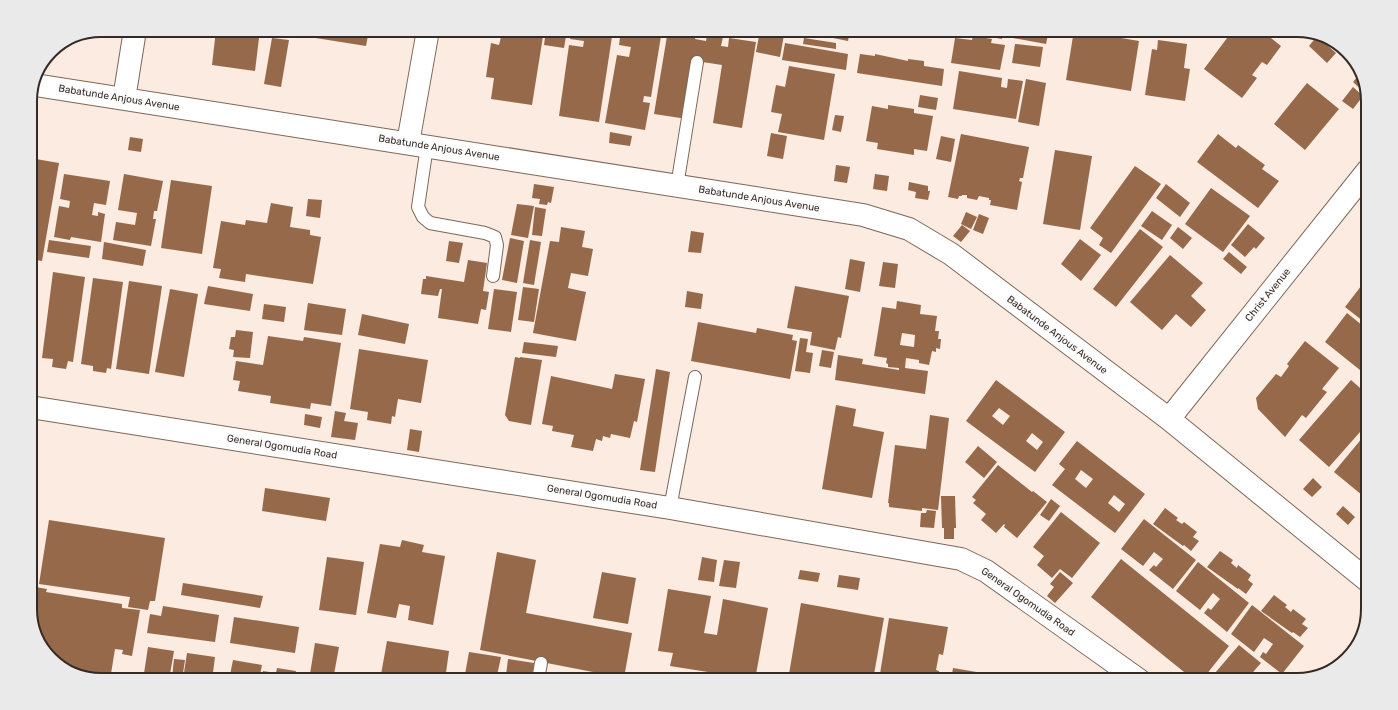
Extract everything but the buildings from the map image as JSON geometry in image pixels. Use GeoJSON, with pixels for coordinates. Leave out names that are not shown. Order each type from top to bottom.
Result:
{"type":"FeatureCollection","features":[{"type":"Feature","properties":{"kind":"street"},"geometry":{"type":"LineString","coordinates":[[124,100],[134,37]]}},
{"type":"Feature","properties":{"kind":"street"},"geometry":{"type":"LineString","coordinates":[[418,145],[427,37]]}},
{"type":"Feature","properties":{"kind":"street","name":"Babatunde Anjous Avenue"},"geometry":{"type":"LineString","coordinates":[[39,86],[864,215],[909,229],[951,254],[1169,419],[1361,575]]}},
{"type":"Feature","properties":{"kind":"street","name":"Christ Avenue"},"geometry":{"type":"LineString","coordinates":[[1169,419],[1361,182]]}},
{"type":"Feature","properties":{"kind":"street","name":"General Ogomudia Road"},"geometry":{"type":"LineString","coordinates":[[37,408],[670,508],[962,559],[986,571],[1129,673]]}},
{"type":"Feature","properties":{"kind":"lane"},"geometry":{"type":"LineString","coordinates":[[677,186],[697,62]]}},
{"type":"Feature","properties":{"kind":"lane"},"geometry":{"type":"LineString","coordinates":[[418,145],[418,207],[423,217],[430,223],[485,233],[495,237],[497,246],[493,276]]}},
{"type":"Feature","properties":{"kind":"lane"},"geometry":{"type":"LineString","coordinates":[[670,508],[695,377]]}},
{"type":"Feature","properties":{"kind":"lane"},"geometry":{"type":"LineString","coordinates":[[539,673],[541,662]]}}]}
